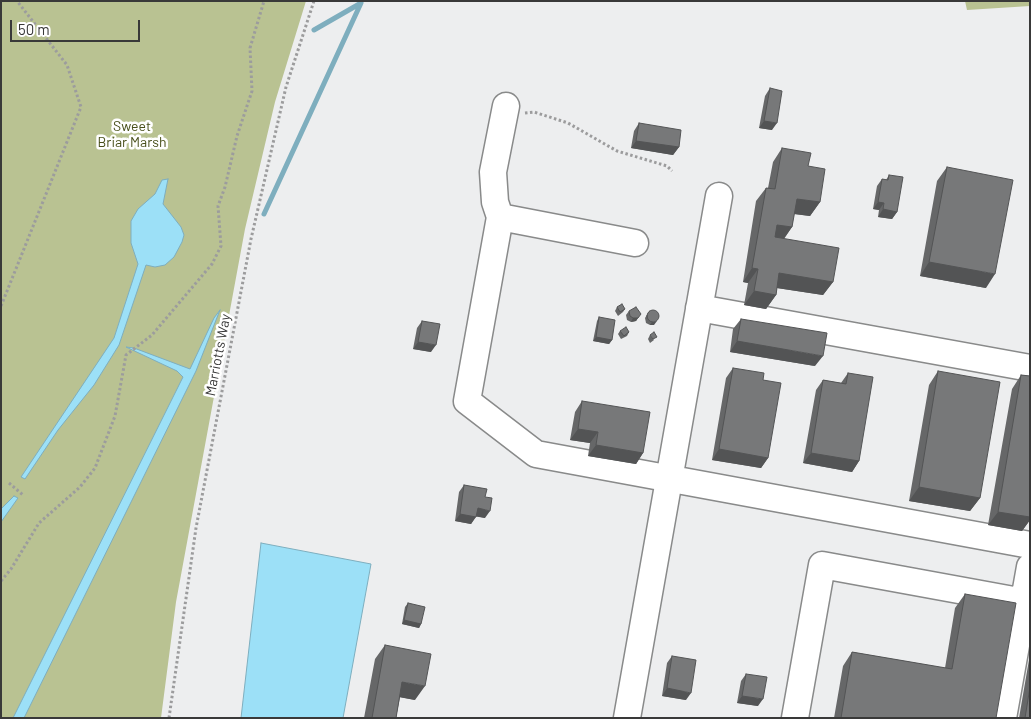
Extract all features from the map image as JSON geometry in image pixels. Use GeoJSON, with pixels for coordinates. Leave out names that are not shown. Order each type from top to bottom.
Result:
{"type":"FeatureCollection","features":[{"type":"Feature","properties":{"kind":"lane"},"geometry":{"type":"LineString","coordinates":[[505,110],[493,172],[495,202],[500,217],[467,401],[536,454],[1030,545]]}},
{"type":"Feature","properties":{"kind":"lane"},"geometry":{"type":"LineString","coordinates":[[626,718],[719,196]]}},
{"type":"Feature","properties":{"kind":"lane"},"geometry":{"type":"LineString","coordinates":[[500,217],[635,244]]}},
{"type":"Feature","properties":{"kind":"lane"},"geometry":{"type":"LineString","coordinates":[[699,308],[1030,368]]}},
{"type":"Feature","properties":{"kind":"lane"},"geometry":{"type":"LineString","coordinates":[[795,718],[822,565],[1027,603]]}},
{"type":"Feature","properties":{"kind":"lane"},"geometry":{"type":"LineString","coordinates":[[1003,718],[1027,603],[1030,567]]}},
{"type":"Feature","properties":{"kind":"path"},"geometry":{"type":"LineString","coordinates":[[1,306],[81,107],[67,64],[17,1]]}},
{"type":"Feature","properties":{"kind":"path"},"geometry":{"type":"LineString","coordinates":[[1,581],[11,569],[39,523],[80,487],[95,468],[115,416],[126,355],[152,335],[212,264],[221,246],[218,206],[237,136],[252,91],[250,48],[264,1]]}},
{"type":"Feature","properties":{"kind":"path","name":"Marriotts Way"},"geometry":{"type":"LineString","coordinates":[[169,718],[196,528],[250,240],[286,87],[314,1]]}},
{"type":"Feature","properties":{"kind":"path"},"geometry":{"type":"LineString","coordinates":[[505,110],[534,112],[552,117],[568,123],[618,151],[666,166],[672,171]]}},
{"type":"Feature","properties":{"kind":"path"},"geometry":{"type":"LineString","coordinates":[[9,482],[23,495]]}},
{"type":"Feature","properties":{"kind":"green space","name":"Sweet Briar Marsh"},"geometry":{"type":"Polygon","coordinates":[[[1,1],[306,1],[275,102],[245,229],[176,602],[161,718],[1,718],[1,1]]]}},
{"type":"Feature","properties":{"kind":"green space"},"geometry":{"type":"Polygon","coordinates":[[[965,1],[1030,1],[1030,6],[967,10],[965,1]]]}},
{"type":"Feature","properties":{"kind":"water"},"geometry":{"type":"Polygon","coordinates":[[[168,179],[163,204],[181,227],[184,235],[182,242],[174,257],[165,265],[155,267],[146,265],[119,345],[94,385],[58,430],[25,479],[21,477],[114,338],[138,264],[131,243],[131,221],[138,209],[155,194],[162,180],[168,179]]]}},
{"type":"Feature","properties":{"kind":"water"},"geometry":{"type":"Polygon","coordinates":[[[220,310],[196,371],[24,718],[13,718],[183,377],[177,371],[126,347],[134,348],[190,369],[214,318],[220,310]]]}},
{"type":"Feature","properties":{"kind":"water"},"geometry":{"type":"Polygon","coordinates":[[[14,496],[18,498],[1,522],[1,509],[14,496]]]}},
{"type":"Feature","properties":{"kind":"water"},"geometry":{"type":"Polygon","coordinates":[[[261,543],[371,564],[343,718],[241,718],[261,543]]]}},
{"type":"Feature","properties":{"kind":"building"},"geometry":{"type":"Polygon","coordinates":[[[770,88],[782,91],[777,123],[764,121],[770,88]]]}},
{"type":"Feature","properties":{"kind":"building"},"geometry":{"type":"Polygon","coordinates":[[[639,123],[681,130],[679,147],[636,141],[639,123]]]}},
{"type":"Feature","properties":{"kind":"building"},"geometry":{"type":"Polygon","coordinates":[[[782,148],[811,153],[808,166],[825,169],[820,202],[797,199],[792,227],[777,225],[775,237],[839,248],[833,282],[779,273],[776,295],[754,291],[758,269],[752,268],[766,188],[775,189],[782,148]]]}},
{"type":"Feature","properties":{"kind":"building"},"geometry":{"type":"Polygon","coordinates":[[[947,167],[1013,180],[995,274],[929,262],[947,167]]]}},
{"type":"Feature","properties":{"kind":"building"},"geometry":{"type":"Polygon","coordinates":[[[889,175],[903,177],[897,212],[883,209],[884,203],[878,202],[882,179],[888,180],[889,175]]]}},
{"type":"Feature","properties":{"kind":"building"},"geometry":{"type":"Polygon","coordinates":[[[622,304],[625,309],[620,312],[617,307],[622,304]]]}},
{"type":"Feature","properties":{"kind":"building"},"geometry":{"type":"Polygon","coordinates":[[[636,307],[641,314],[638,318],[633,318],[630,316],[629,311],[636,307]]]}},
{"type":"Feature","properties":{"kind":"building"},"geometry":{"type":"Polygon","coordinates":[[[653,310],[659,316],[653,322],[647,316],[653,310]]]}},
{"type":"Feature","properties":{"kind":"building"},"geometry":{"type":"Polygon","coordinates":[[[599,317],[615,320],[612,340],[596,337],[599,317]]]}},
{"type":"Feature","properties":{"kind":"building"},"geometry":{"type":"Polygon","coordinates":[[[741,319],[827,333],[823,356],[737,341],[741,319]]]}},
{"type":"Feature","properties":{"kind":"building"},"geometry":{"type":"Polygon","coordinates":[[[422,321],[440,324],[436,345],[418,342],[422,321]]]}},
{"type":"Feature","properties":{"kind":"building"},"geometry":{"type":"Polygon","coordinates":[[[626,327],[629,332],[624,336],[620,331],[626,327]]]}},
{"type":"Feature","properties":{"kind":"building"},"geometry":{"type":"Polygon","coordinates":[[[654,332],[657,337],[653,339],[650,335],[654,332]]]}},
{"type":"Feature","properties":{"kind":"building"},"geometry":{"type":"Polygon","coordinates":[[[733,368],[764,373],[763,380],[781,383],[768,458],[719,449],[733,368]]]}},
{"type":"Feature","properties":{"kind":"building"},"geometry":{"type":"Polygon","coordinates":[[[938,371],[1000,382],[980,498],[919,487],[938,371]]]}},
{"type":"Feature","properties":{"kind":"building"},"geometry":{"type":"Polygon","coordinates":[[[848,373],[873,377],[859,461],[811,453],[823,380],[846,384],[848,373]]]}},
{"type":"Feature","properties":{"kind":"building"},"geometry":{"type":"Polygon","coordinates":[[[1021,375],[1030,376],[1030,517],[998,512],[1021,375]]]}},
{"type":"Feature","properties":{"kind":"building"},"geometry":{"type":"Polygon","coordinates":[[[582,401],[650,412],[643,453],[596,445],[598,432],[578,429],[582,401]]]}},
{"type":"Feature","properties":{"kind":"building"},"geometry":{"type":"Polygon","coordinates":[[[464,485],[487,489],[485,497],[492,498],[490,511],[478,508],[476,517],[460,514],[464,485]]]}},
{"type":"Feature","properties":{"kind":"building"},"geometry":{"type":"Polygon","coordinates":[[[965,594],[1016,603],[996,718],[841,718],[852,652],[952,669],[965,594]]]}},
{"type":"Feature","properties":{"kind":"building"},"geometry":{"type":"Polygon","coordinates":[[[408,603],[425,607],[421,624],[404,620],[408,603]]]}},
{"type":"Feature","properties":{"kind":"building"},"geometry":{"type":"Polygon","coordinates":[[[385,645],[431,654],[425,686],[402,682],[396,718],[372,718],[385,645]]]}},
{"type":"Feature","properties":{"kind":"building"},"geometry":{"type":"Polygon","coordinates":[[[672,656],[696,660],[691,693],[667,688],[672,656]]]}},
{"type":"Feature","properties":{"kind":"building"},"geometry":{"type":"Polygon","coordinates":[[[746,674],[767,677],[763,699],[742,696],[746,674]]]}},
{"type":"Feature","properties":{"kind":"building"},"geometry":{"type":"Polygon","coordinates":[[[1030,687],[1030,718],[1025,718],[1030,687]]]}},
{"type":"Feature","properties":{"kind":"waterway"},"geometry":{"type":"LineString","coordinates":[[264,214],[361,3],[314,30]]}}]}
